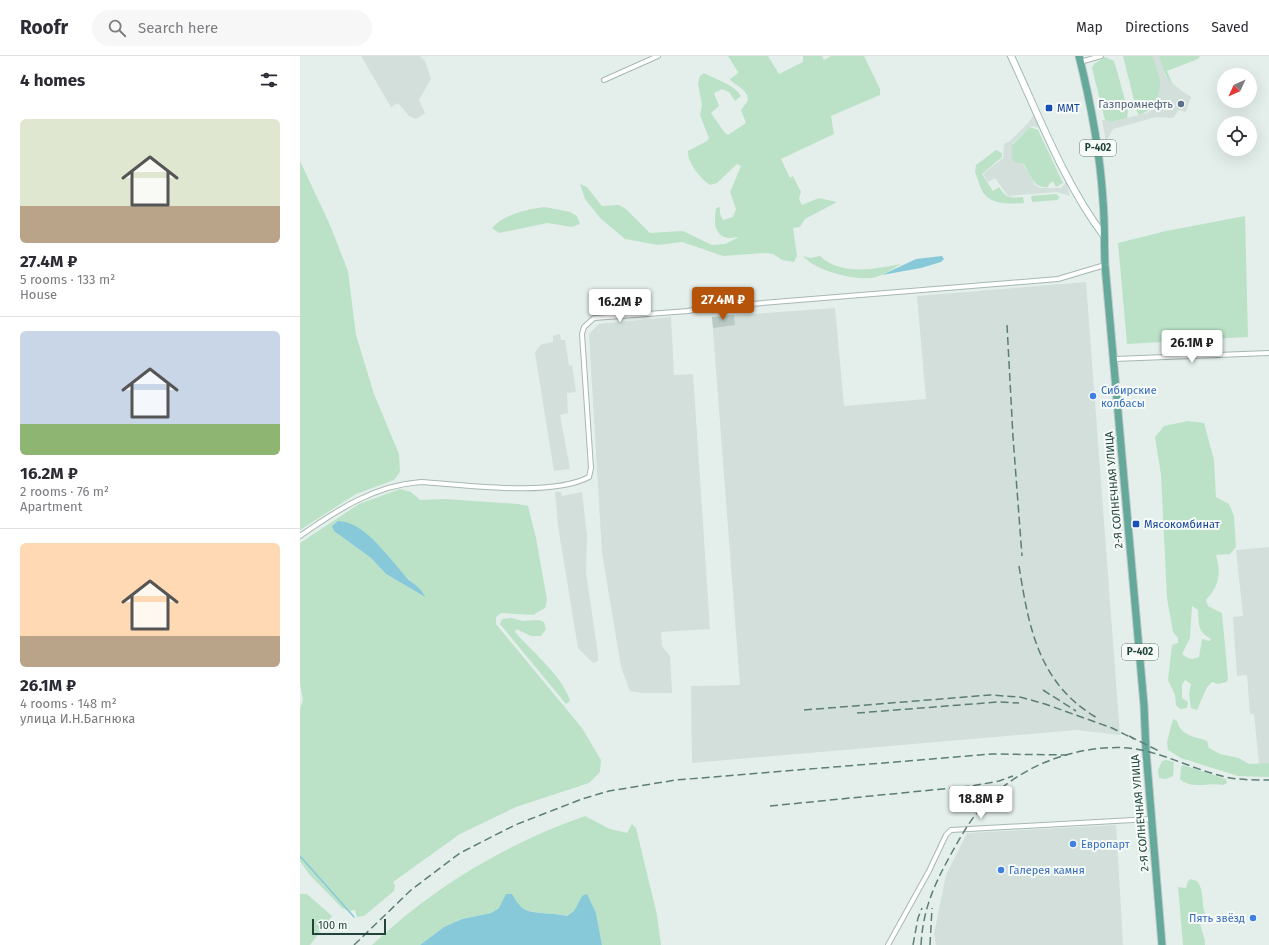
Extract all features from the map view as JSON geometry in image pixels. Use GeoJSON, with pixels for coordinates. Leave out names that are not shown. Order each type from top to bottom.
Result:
{"type":"FeatureCollection","features":[{"type":"Feature","properties":{"kind":"main road"},"geometry":{"type":"LineString","coordinates":[[1011,56],[1073,189],[1090,218],[1104,236]]}},
{"type":"Feature","properties":{"kind":"main road","name":"Р-402"},"geometry":{"type":"LineString","coordinates":[[1079,59],[1091,102],[1096,130],[1103,200],[1104,236]]}},
{"type":"Feature","properties":{"kind":"main road","name":"2-Я СОЛНЕЧНАЯ УЛИЦА"},"geometry":{"type":"LineString","coordinates":[[1104,236],[1143,697],[1151,819],[1162,945]]}},
{"type":"Feature","properties":{"kind":"street"},"geometry":{"type":"LineString","coordinates":[[604,80],[658,56]]}},
{"type":"Feature","properties":{"kind":"street"},"geometry":{"type":"LineString","coordinates":[[1079,59],[1101,56]]}},
{"type":"Feature","properties":{"kind":"street"},"geometry":{"type":"LineString","coordinates":[[300,536],[346,506],[366,495],[389,486],[421,482],[532,489],[577,483],[589,477],[591,468],[582,334],[584,327],[594,318],[1058,280],[1106,265]]}},
{"type":"Feature","properties":{"kind":"street"},"geometry":{"type":"LineString","coordinates":[[1114,359],[1269,352]]}},
{"type":"Feature","properties":{"kind":"street"},"geometry":{"type":"LineString","coordinates":[[888,945],[925,878],[946,835],[951,830],[1151,819]]}},
{"type":"Feature","properties":{"kind":"shaded area"},"geometry":{"type":"Polygon","coordinates":[[[361,56],[420,56],[425,61],[431,79],[419,100],[425,113],[416,119],[409,116],[398,103],[391,107],[361,56]]]}},
{"type":"Feature","properties":{"kind":"shaded area"},"geometry":{"type":"Polygon","coordinates":[[[1152,56],[1159,56],[1165,76],[1174,86],[1191,97],[1186,112],[1179,110],[1173,118],[1156,117],[1113,129],[1106,142],[1102,120],[1110,122],[1147,113],[1153,109],[1160,84],[1152,56]]]}},
{"type":"Feature","properties":{"kind":"shaded area"},"geometry":{"type":"Polygon","coordinates":[[[1032,110],[1041,128],[1031,126],[1012,144],[1035,185],[1040,188],[1061,188],[1066,182],[1070,196],[1057,192],[1008,196],[995,178],[988,182],[983,174],[1003,158],[1004,144],[1010,141],[1028,123],[1033,116],[1032,110]]]}},
{"type":"Feature","properties":{"kind":"shaded area"},"geometry":{"type":"Polygon","coordinates":[[[1086,282],[1120,735],[1077,730],[692,763],[691,686],[740,685],[712,317],[835,308],[844,406],[926,399],[917,296],[1086,282]]]}},
{"type":"Feature","properties":{"kind":"shaded area"},"geometry":{"type":"Polygon","coordinates":[[[671,317],[674,375],[693,374],[710,629],[661,632],[662,646],[670,656],[672,693],[643,693],[630,691],[621,667],[602,553],[589,334],[599,324],[671,317]]]}},
{"type":"Feature","properties":{"kind":"shaded area"},"geometry":{"type":"Polygon","coordinates":[[[560,334],[561,340],[565,340],[569,366],[572,365],[576,392],[567,393],[568,413],[560,415],[570,469],[554,471],[535,353],[540,345],[553,342],[553,336],[560,334]]]}},
{"type":"Feature","properties":{"kind":"shaded area"},"geometry":{"type":"Polygon","coordinates":[[[555,492],[561,492],[562,496],[582,492],[587,536],[586,572],[598,655],[598,661],[593,663],[578,648],[558,526],[555,492]]]}},
{"type":"Feature","properties":{"kind":"shaded area"},"geometry":{"type":"Polygon","coordinates":[[[1269,547],[1269,763],[1259,764],[1254,714],[1250,714],[1247,675],[1237,676],[1233,617],[1243,616],[1236,550],[1269,547]]]}},
{"type":"Feature","properties":{"kind":"shaded area"},"geometry":{"type":"Polygon","coordinates":[[[1116,825],[1123,945],[936,945],[934,934],[946,875],[967,833],[1116,825]]]}},
{"type":"Feature","properties":{"kind":"green space"},"geometry":{"type":"Polygon","coordinates":[[[728,56],[768,56],[779,74],[803,62],[803,56],[822,56],[824,60],[831,56],[864,56],[880,89],[880,95],[831,116],[834,134],[781,159],[790,178],[793,176],[801,192],[799,199],[802,205],[819,198],[837,202],[805,219],[800,227],[793,228],[797,256],[794,262],[782,260],[773,254],[764,253],[723,256],[682,242],[658,245],[625,239],[600,218],[585,199],[580,184],[587,187],[602,206],[619,205],[626,209],[650,233],[683,231],[712,245],[725,244],[739,237],[730,238],[720,235],[716,227],[715,218],[716,208],[720,207],[720,214],[723,220],[733,217],[736,209],[730,192],[741,166],[737,164],[717,183],[710,185],[695,170],[688,156],[688,151],[707,141],[709,138],[700,115],[702,105],[698,84],[700,76],[704,73],[730,85],[741,96],[735,101],[729,92],[722,89],[714,93],[719,106],[711,113],[725,133],[728,135],[746,123],[741,110],[748,99],[746,93],[730,79],[738,72],[728,56]]]}},
{"type":"Feature","properties":{"kind":"green space"},"geometry":{"type":"Polygon","coordinates":[[[1123,56],[1152,56],[1158,73],[1160,89],[1157,99],[1152,107],[1139,115],[1137,112],[1123,56]]]}},
{"type":"Feature","properties":{"kind":"green space"},"geometry":{"type":"Polygon","coordinates":[[[1159,56],[1200,56],[1198,59],[1167,71],[1172,83],[1184,93],[1173,85],[1167,78],[1159,56]]]}},
{"type":"Feature","properties":{"kind":"green space"},"geometry":{"type":"Polygon","coordinates":[[[1105,57],[1114,61],[1128,111],[1127,118],[1110,122],[1105,120],[1092,68],[1094,64],[1105,57]]]}},
{"type":"Feature","properties":{"kind":"green space"},"geometry":{"type":"Polygon","coordinates":[[[1030,127],[1038,130],[1063,183],[1056,187],[1053,181],[1048,187],[1039,186],[1033,180],[1024,164],[1015,162],[1012,158],[1012,145],[1030,127]]]}},
{"type":"Feature","properties":{"kind":"green space"},"geometry":{"type":"Polygon","coordinates":[[[996,150],[1002,153],[1002,157],[982,174],[993,191],[999,187],[1004,194],[1009,197],[1023,197],[1024,203],[1009,204],[993,201],[985,195],[982,190],[975,172],[976,165],[996,150]]]}},
{"type":"Feature","properties":{"kind":"green space"},"geometry":{"type":"Polygon","coordinates":[[[300,161],[330,225],[348,271],[356,335],[374,394],[399,454],[400,472],[394,480],[356,494],[300,530],[300,161]]]}},
{"type":"Feature","properties":{"kind":"green space"},"geometry":{"type":"Polygon","coordinates":[[[1056,194],[1059,196],[1058,200],[1032,202],[1031,196],[1056,194]]]}},
{"type":"Feature","properties":{"kind":"green space"},"geometry":{"type":"Polygon","coordinates":[[[545,207],[570,212],[577,216],[580,224],[572,227],[547,223],[499,233],[492,228],[503,219],[517,213],[545,207]]]}},
{"type":"Feature","properties":{"kind":"green space"},"geometry":{"type":"Polygon","coordinates":[[[1245,216],[1248,337],[1127,344],[1118,243],[1166,231],[1245,216]]]}},
{"type":"Feature","properties":{"kind":"green space"},"geometry":{"type":"Polygon","coordinates":[[[803,256],[810,258],[820,256],[828,262],[848,269],[880,268],[901,264],[876,277],[859,278],[848,277],[827,271],[803,256]]]}},
{"type":"Feature","properties":{"kind":"green space"},"geometry":{"type":"Polygon","coordinates":[[[1188,421],[1204,423],[1214,460],[1216,497],[1229,504],[1234,516],[1236,547],[1230,554],[1216,555],[1219,568],[1217,584],[1206,600],[1208,606],[1222,613],[1228,678],[1227,682],[1218,684],[1212,682],[1207,687],[1197,710],[1191,708],[1189,694],[1191,684],[1185,680],[1182,685],[1182,698],[1188,702],[1187,708],[1180,709],[1176,705],[1175,695],[1168,680],[1172,645],[1178,643],[1178,638],[1173,632],[1167,598],[1161,475],[1155,437],[1164,426],[1188,421]],[[1192,606],[1190,638],[1182,654],[1190,658],[1199,657],[1202,639],[1209,641],[1211,639],[1201,630],[1198,610],[1192,606]]]}},
{"type":"Feature","properties":{"kind":"green space"},"geometry":{"type":"Polygon","coordinates":[[[400,489],[411,492],[420,500],[445,499],[528,506],[536,538],[547,600],[545,608],[533,615],[501,613],[496,617],[496,624],[582,728],[601,760],[600,772],[589,783],[516,807],[460,834],[393,882],[395,886],[394,891],[364,916],[357,917],[355,910],[349,911],[342,908],[309,874],[300,861],[300,709],[303,700],[300,683],[300,543],[359,504],[400,489]],[[334,531],[371,558],[386,574],[423,596],[424,594],[408,578],[334,531]]]}},
{"type":"Feature","properties":{"kind":"green space"},"geometry":{"type":"Polygon","coordinates":[[[511,618],[523,621],[539,620],[544,622],[546,629],[541,636],[531,636],[516,629],[515,632],[561,682],[570,701],[566,704],[500,624],[502,619],[511,618]]]}},
{"type":"Feature","properties":{"kind":"green space"},"geometry":{"type":"Polygon","coordinates":[[[1173,719],[1177,721],[1185,733],[1207,741],[1209,748],[1220,754],[1239,758],[1249,764],[1269,763],[1269,777],[1238,776],[1181,758],[1168,750],[1167,742],[1173,719]]]}},
{"type":"Feature","properties":{"kind":"green space"},"geometry":{"type":"Polygon","coordinates":[[[1166,760],[1174,762],[1173,776],[1166,779],[1159,778],[1158,770],[1162,761],[1166,760]]]}},
{"type":"Feature","properties":{"kind":"green space"},"geometry":{"type":"Polygon","coordinates":[[[1183,765],[1226,779],[1227,783],[1223,785],[1195,785],[1184,782],[1180,779],[1181,767],[1183,765]]]}},
{"type":"Feature","properties":{"kind":"green space"},"geometry":{"type":"Polygon","coordinates":[[[585,816],[610,829],[627,833],[632,824],[636,828],[657,915],[661,945],[602,945],[596,913],[582,896],[574,911],[567,916],[524,909],[520,906],[512,894],[499,908],[491,913],[462,919],[444,927],[420,945],[372,945],[395,924],[445,886],[472,869],[527,840],[585,816]]]}},
{"type":"Feature","properties":{"kind":"green space"},"geometry":{"type":"Polygon","coordinates":[[[1190,879],[1197,881],[1202,893],[1205,914],[1200,924],[1205,945],[1183,945],[1178,887],[1186,888],[1190,879]]]}},
{"type":"Feature","properties":{"kind":"green space"},"geometry":{"type":"Polygon","coordinates":[[[300,894],[307,894],[332,916],[310,945],[300,945],[300,894]]]}},
{"type":"Feature","properties":{"kind":"water"},"geometry":{"type":"Polygon","coordinates":[[[942,256],[944,259],[941,262],[921,268],[882,275],[916,259],[942,256]]]}},
{"type":"Feature","properties":{"kind":"water"},"geometry":{"type":"Polygon","coordinates":[[[338,521],[348,523],[368,535],[377,543],[408,579],[424,594],[425,597],[386,574],[371,558],[334,531],[332,526],[338,521]]]}},
{"type":"Feature","properties":{"kind":"water"},"geometry":{"type":"Polygon","coordinates":[[[506,894],[512,894],[520,906],[527,911],[567,916],[574,911],[582,896],[587,894],[596,913],[602,945],[420,945],[444,927],[462,919],[491,913],[499,908],[506,894]]]}},
{"type":"Feature","properties":{"kind":"building"},"geometry":{"type":"Polygon","coordinates":[[[734,315],[735,325],[713,328],[712,317],[734,315]]]}},
{"type":"Feature","properties":{"kind":"waterway"},"geometry":{"type":"LineString","coordinates":[[300,856],[354,917]]}},
{"type":"Feature","properties":{"kind":"railway"},"geometry":{"type":"LineString","coordinates":[[1007,325],[1013,437],[1022,556]]}},
{"type":"Feature","properties":{"kind":"railway"},"geometry":{"type":"LineString","coordinates":[[1019,566],[1027,612],[1040,653],[1050,672],[1063,690],[1079,705],[1099,719]]}},
{"type":"Feature","properties":{"kind":"railway"},"geometry":{"type":"LineString","coordinates":[[1043,690],[1076,711]]}},
{"type":"Feature","properties":{"kind":"railway"},"geometry":{"type":"LineString","coordinates":[[804,710],[990,695],[1020,697],[1045,704],[1112,728],[1134,739]]}},
{"type":"Feature","properties":{"kind":"railway"},"geometry":{"type":"LineString","coordinates":[[857,713],[998,702],[1019,703]]}},
{"type":"Feature","properties":{"kind":"railway"},"geometry":{"type":"LineString","coordinates":[[1129,736],[1159,751]]}},
{"type":"Feature","properties":{"kind":"railway"},"geometry":{"type":"LineString","coordinates":[[921,945],[924,920],[930,898],[939,876],[970,822],[991,797],[1007,784],[1025,772],[1045,762],[1086,750],[1128,748],[1151,752],[1224,777],[1269,780]]}},
{"type":"Feature","properties":{"kind":"railway"},"geometry":{"type":"LineString","coordinates":[[354,945],[411,890],[460,853],[515,825],[582,799],[609,791],[676,780],[992,754],[1067,755]]}},
{"type":"Feature","properties":{"kind":"railway"},"geometry":{"type":"LineString","coordinates":[[770,806],[972,786],[999,781],[1013,776]]}},
{"type":"Feature","properties":{"kind":"railway"},"geometry":{"type":"LineString","coordinates":[[913,945],[918,918],[922,908]]}},
{"type":"Feature","properties":{"kind":"railway"},"geometry":{"type":"LineString","coordinates":[[930,945],[932,908]]}},
{"type":"Feature","properties":{"kind":"place","name":"Газпромнефть"},"geometry":{"type":"Point","coordinates":[1181,104]}},
{"type":"Feature","properties":{"kind":"place","name":"ММТ"},"geometry":{"type":"Point","coordinates":[1049,108]}},
{"type":"Feature","properties":{"kind":"place","name":"Сибирские колбасы"},"geometry":{"type":"Point","coordinates":[1093,396]}},
{"type":"Feature","properties":{"kind":"place","name":"Мясокомбинат"},"geometry":{"type":"Point","coordinates":[1136,524]}},
{"type":"Feature","properties":{"kind":"place","name":"Европарт"},"geometry":{"type":"Point","coordinates":[1073,844]}},
{"type":"Feature","properties":{"kind":"place","name":"Галерея камня"},"geometry":{"type":"Point","coordinates":[1001,870]}},
{"type":"Feature","properties":{"kind":"place","name":"Пять звёзд"},"geometry":{"type":"Point","coordinates":[1253,918]}}]}
